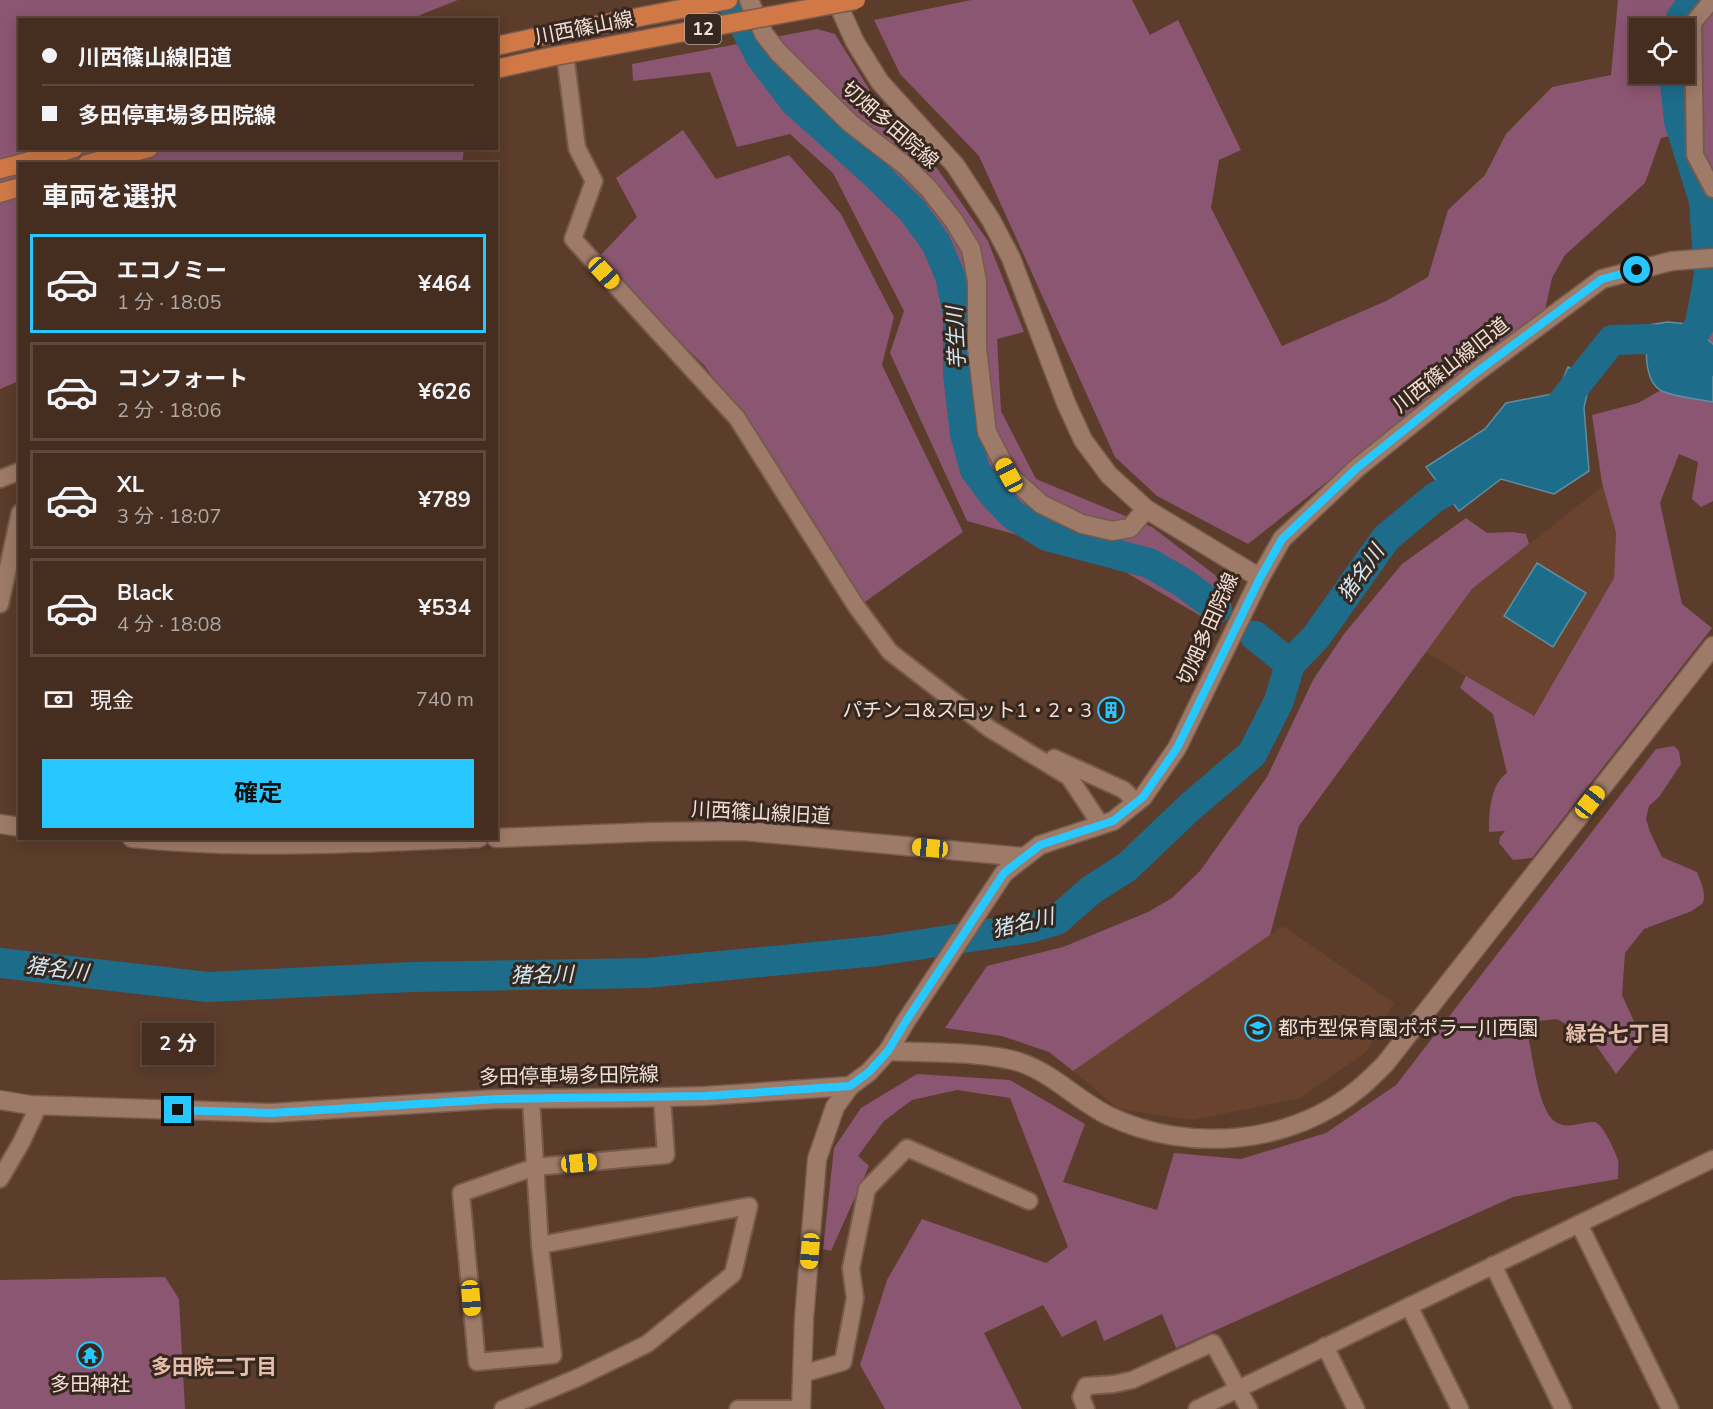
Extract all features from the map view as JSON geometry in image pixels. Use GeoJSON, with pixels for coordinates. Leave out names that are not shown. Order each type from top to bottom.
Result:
{"type":"FeatureCollection","features":[{"type":"Feature","properties":{"kind":"main road","name":"川西篠山線"},"geometry":{"type":"LineString","coordinates":[[498,46],[728,0]]}},
{"type":"Feature","properties":{"kind":"main road","name":"川西篠山線"},"geometry":{"type":"LineString","coordinates":[[498,69],[856,0]]}},
{"type":"Feature","properties":{"kind":"main road"},"geometry":{"type":"LineString","coordinates":[[27,162],[67,150]]}},
{"type":"Feature","properties":{"kind":"main road"},"geometry":{"type":"LineString","coordinates":[[95,162],[141,150]]}},
{"type":"Feature","properties":{"kind":"main road"},"geometry":{"type":"LineString","coordinates":[[0,169],[18,164]]}},
{"type":"Feature","properties":{"kind":"main road"},"geometry":{"type":"LineString","coordinates":[[0,193],[18,187]]}},
{"type":"Feature","properties":{"kind":"street","name":"切畑多田院線"},"geometry":{"type":"LineString","coordinates":[[749,0],[764,34],[778,52],[849,123],[907,167],[929,189],[954,221],[971,249],[977,280],[977,348],[987,432],[1009,475],[1041,504],[1082,524],[1112,531],[1130,528],[1146,510],[1260,578],[1177,748],[1143,797],[1113,821],[1040,845],[1023,857]]}},
{"type":"Feature","properties":{"kind":"street"},"geometry":{"type":"LineString","coordinates":[[836,0],[855,42],[880,82],[955,165],[991,220],[1011,258],[1066,403],[1083,440],[1109,475],[1146,510]]}},
{"type":"Feature","properties":{"kind":"street"},"geometry":{"type":"LineString","coordinates":[[1712,0],[1693,23],[1695,155],[1713,189]]}},
{"type":"Feature","properties":{"kind":"street"},"geometry":{"type":"LineString","coordinates":[[557,56],[577,148],[594,181],[573,239],[737,418],[856,606],[890,652],[990,729],[1069,777],[1101,825]]}},
{"type":"Feature","properties":{"kind":"street","name":"川西篠山線旧道"},"geometry":{"type":"LineString","coordinates":[[1260,578],[1282,539],[1357,468],[1474,374],[1602,279],[1672,261],[1706,259]]}},
{"type":"Feature","properties":{"kind":"street"},"geometry":{"type":"LineString","coordinates":[[0,479],[18,472]]}},
{"type":"Feature","properties":{"kind":"street"},"geometry":{"type":"LineString","coordinates":[[0,604],[18,522]]}},
{"type":"Feature","properties":{"kind":"street"},"geometry":{"type":"LineString","coordinates":[[888,1051],[989,1057],[1020,1062],[1107,1115],[1141,1129],[1182,1137],[1223,1138],[1263,1135],[1298,1123],[1334,1106],[1352,1094],[1385,1064],[1713,646]]}},
{"type":"Feature","properties":{"kind":"street"},"geometry":{"type":"LineString","coordinates":[[990,729],[1124,790],[1136,802]]}},
{"type":"Feature","properties":{"kind":"street"},"geometry":{"type":"LineString","coordinates":[[0,824],[18,827]]}},
{"type":"Feature","properties":{"kind":"street","name":"川西篠山線旧道"},"geometry":{"type":"LineString","coordinates":[[498,838],[744,831],[1023,857]]}},
{"type":"Feature","properties":{"kind":"street"},"geometry":{"type":"LineString","coordinates":[[150,840],[187,844],[274,846],[428,840]]}},
{"type":"Feature","properties":{"kind":"street"},"geometry":{"type":"LineString","coordinates":[[738,1409],[801,1409],[804,1319],[817,1159],[835,1107],[850,1086],[869,1072],[888,1051],[1004,873],[1023,857]]}},
{"type":"Feature","properties":{"kind":"street","name":"多田停車場多田院線"},"geometry":{"type":"LineString","coordinates":[[0,1100],[39,1105],[272,1113],[497,1099],[662,1097],[850,1086]]}},
{"type":"Feature","properties":{"kind":"street"},"geometry":{"type":"LineString","coordinates":[[531,1099],[535,1167],[540,1245],[553,1355],[477,1362],[461,1193],[535,1167],[666,1155],[662,1097]]}},
{"type":"Feature","properties":{"kind":"street"},"geometry":{"type":"LineString","coordinates":[[0,1179],[39,1105]]}},
{"type":"Feature","properties":{"kind":"street"},"geometry":{"type":"LineString","coordinates":[[802,1374],[843,1362],[855,1298],[851,1268],[867,1189],[907,1148],[1029,1202]]}},
{"type":"Feature","properties":{"kind":"street"},"geometry":{"type":"LineString","coordinates":[[1197,1409],[1713,1159]]}},
{"type":"Feature","properties":{"kind":"street"},"geometry":{"type":"LineString","coordinates":[[503,1409],[647,1344],[733,1274],[749,1206],[540,1245]]}},
{"type":"Feature","properties":{"kind":"street"},"geometry":{"type":"LineString","coordinates":[[1579,1224],[1670,1409]]}},
{"type":"Feature","properties":{"kind":"street"},"geometry":{"type":"LineString","coordinates":[[1493,1265],[1563,1409]]}},
{"type":"Feature","properties":{"kind":"street"},"geometry":{"type":"LineString","coordinates":[[1409,1305],[1460,1409]]}},
{"type":"Feature","properties":{"kind":"street"},"geometry":{"type":"LineString","coordinates":[[1086,1409],[1081,1397],[1086,1386],[1132,1380],[1213,1343],[1249,1409]]}},
{"type":"Feature","properties":{"kind":"street"},"geometry":{"type":"LineString","coordinates":[[1325,1346],[1356,1409]]}},
{"type":"Feature","properties":{"kind":"shaded area"},"geometry":{"type":"Polygon","coordinates":[[[0,0],[458,0],[420,15],[418,18],[18,18],[18,150],[464,150],[462,162],[18,162],[18,381],[0,389],[0,0]]]}},
{"type":"Feature","properties":{"kind":"shaded area"},"geometry":{"type":"Polygon","coordinates":[[[971,0],[1132,0],[1150,35],[1178,20],[1241,150],[1219,160],[1211,208],[1282,346],[1386,301],[1428,277],[1448,210],[1485,175],[1506,134],[1552,87],[1611,75],[1618,0],[1713,0],[1713,185],[1684,151],[1674,135],[1661,138],[1645,183],[1565,255],[1552,278],[1545,310],[1248,544],[1157,496],[1115,457],[979,156],[900,74],[874,20],[971,0]]]}},
{"type":"Feature","properties":{"kind":"shaded area"},"geometry":{"type":"Polygon","coordinates":[[[817,29],[835,34],[877,102],[911,131],[988,241],[1024,332],[997,339],[1001,411],[1036,479],[1152,527],[1215,575],[1229,598],[1216,625],[1103,559],[967,521],[890,353],[904,311],[833,173],[790,134],[737,147],[710,72],[633,81],[632,64],[817,29]]]}},
{"type":"Feature","properties":{"kind":"shaded area"},"geometry":{"type":"Polygon","coordinates":[[[683,130],[716,179],[789,155],[841,214],[894,317],[882,365],[963,532],[862,604],[768,456],[704,365],[594,262],[637,217],[616,178],[683,130]]]}},
{"type":"Feature","properties":{"kind":"shaded area"},"geometry":{"type":"Polygon","coordinates":[[[1713,271],[1713,344],[1688,324],[1697,279],[1713,271]]]}},
{"type":"Feature","properties":{"kind":"shaded area"},"geometry":{"type":"Polygon","coordinates":[[[1661,390],[1713,402],[1713,501],[1701,507],[1692,499],[1698,462],[1679,454],[1660,503],[1682,604],[1712,628],[1532,858],[1513,860],[1499,843],[1505,831],[1489,832],[1490,808],[1494,791],[1501,778],[1507,773],[1493,714],[1460,688],[1466,676],[1534,716],[1614,578],[1616,533],[1602,483],[1592,415],[1638,403],[1661,390]]]}},
{"type":"Feature","properties":{"kind":"shaded area"},"geometry":{"type":"Polygon","coordinates":[[[1603,486],[1616,533],[1614,578],[1533,717],[1426,652],[1472,589],[1603,486]]]}},
{"type":"Feature","properties":{"kind":"shaded area"},"geometry":{"type":"Polygon","coordinates":[[[1466,518],[1487,533],[1526,534],[1529,544],[1472,589],[1299,826],[1270,935],[1073,1071],[1049,1052],[1002,1036],[945,1028],[987,966],[1063,947],[1148,912],[1172,898],[1200,871],[1267,777],[1313,680],[1344,634],[1402,564],[1466,518]]]}},
{"type":"Feature","properties":{"kind":"shaded area"},"geometry":{"type":"Polygon","coordinates":[[[1674,746],[1679,751],[1681,764],[1659,797],[1649,806],[1646,819],[1662,857],[1697,872],[1703,887],[1704,899],[1703,903],[1692,911],[1644,929],[1625,953],[1622,995],[1643,1041],[1616,1074],[1591,1038],[1557,1019],[1538,1021],[1529,1030],[1528,1036],[1540,1093],[1548,1113],[1553,1120],[1562,1125],[1597,1123],[1608,1138],[1616,1156],[1618,1179],[1513,1197],[1176,1348],[1162,1314],[1104,1341],[1096,1320],[1062,1337],[1043,1305],[984,1333],[1022,1409],[885,1409],[860,1365],[887,1280],[922,1219],[1046,1263],[1068,1247],[1010,1098],[957,1090],[912,1100],[884,1121],[858,1156],[869,1166],[831,1251],[823,1249],[834,1148],[861,1108],[917,1074],[1010,1080],[1085,1124],[1063,1182],[1157,1210],[1174,1153],[1241,1159],[1326,1133],[1396,1085],[1656,749],[1674,746]]]}},
{"type":"Feature","properties":{"kind":"shaded area","name":"都市型保育園ポポラー川西園"},"geometry":{"type":"Polygon","coordinates":[[[1283,926],[1394,1003],[1366,1052],[1300,1098],[1192,1120],[1119,1109],[1073,1071],[1283,926]]]}},
{"type":"Feature","properties":{"kind":"shaded area","name":"多田神社"},"geometry":{"type":"Polygon","coordinates":[[[165,1277],[179,1299],[185,1409],[0,1409],[0,1280],[165,1277]]]}},
{"type":"Feature","properties":{"kind":"water"},"geometry":{"type":"Polygon","coordinates":[[[1668,322],[1687,324],[1713,344],[1713,402],[1667,393],[1656,386],[1651,379],[1647,361],[1648,325],[1668,322]]]}},
{"type":"Feature","properties":{"kind":"water"},"geometry":{"type":"Polygon","coordinates":[[[1568,367],[1590,380],[1584,408],[1589,471],[1554,494],[1501,479],[1459,511],[1426,467],[1485,429],[1506,403],[1558,391],[1568,367]]]}},
{"type":"Feature","properties":{"kind":"water"},"geometry":{"type":"Polygon","coordinates":[[[1537,563],[1586,593],[1553,647],[1504,616],[1537,563]]]}},
{"type":"Feature","properties":{"kind":"waterway","name":"芋生川"},"geometry":{"type":"LineString","coordinates":[[731,0],[760,56],[794,101],[912,210],[936,243],[950,276],[958,315],[958,374],[965,434],[975,470],[994,495],[1013,515],[1047,536],[1149,563],[1182,582],[1217,608]]}},
{"type":"Feature","properties":{"kind":"waterway"},"geometry":{"type":"LineString","coordinates":[[1681,18],[1694,0]]}},
{"type":"Feature","properties":{"kind":"waterway"},"geometry":{"type":"LineString","coordinates":[[1675,84],[1679,121],[1704,201],[1709,275],[1700,324],[1684,350]]}},
{"type":"Feature","properties":{"kind":"waterway","name":"猪名川"},"geometry":{"type":"LineString","coordinates":[[1557,409],[1612,340],[1651,339],[1713,361]]}},
{"type":"Feature","properties":{"kind":"waterway","name":"猪名川"},"geometry":{"type":"LineString","coordinates":[[0,963],[208,987],[411,977],[646,973],[877,951],[1029,928],[1057,920],[1091,890],[1127,867],[1191,806],[1252,754],[1279,701],[1290,664],[1316,637],[1386,538],[1434,498],[1480,473]]}},
{"type":"Feature","properties":{"kind":"waterway","name":"芋生川"},"geometry":{"type":"LineString","coordinates":[[1255,636],[1290,664]]}},
{"type":"Feature","properties":{"kind":"place","name":"パチンコ&スロット1・2・3"},"geometry":{"type":"Point","coordinates":[1111,710]}},
{"type":"Feature","properties":{"kind":"place","name":"都市型保育園ポポラー川西園"},"geometry":{"type":"Point","coordinates":[1258,1028]}},
{"type":"Feature","properties":{"kind":"place","name":"多田神社"},"geometry":{"type":"Point","coordinates":[90,1355]}},
{"type":"Feature","properties":{"kind":"district","name":"緑台七丁目"},"geometry":{"type":"Point","coordinates":[1618,1034]}},
{"type":"Feature","properties":{"kind":"district","name":"多田院二丁目"},"geometry":{"type":"Point","coordinates":[214,1367]}},
{"type":"Feature","properties":{"kind":"route"},"geometry":{"type":"LineString","coordinates":[[178,1110],[272,1113],[497,1099],[705,1096],[850,1086],[869,1072],[888,1051],[1004,873],[1040,845],[1113,821],[1143,797],[1177,748],[1260,578],[1282,539],[1357,468],[1474,374],[1602,279],[1637,270]]}}]}
